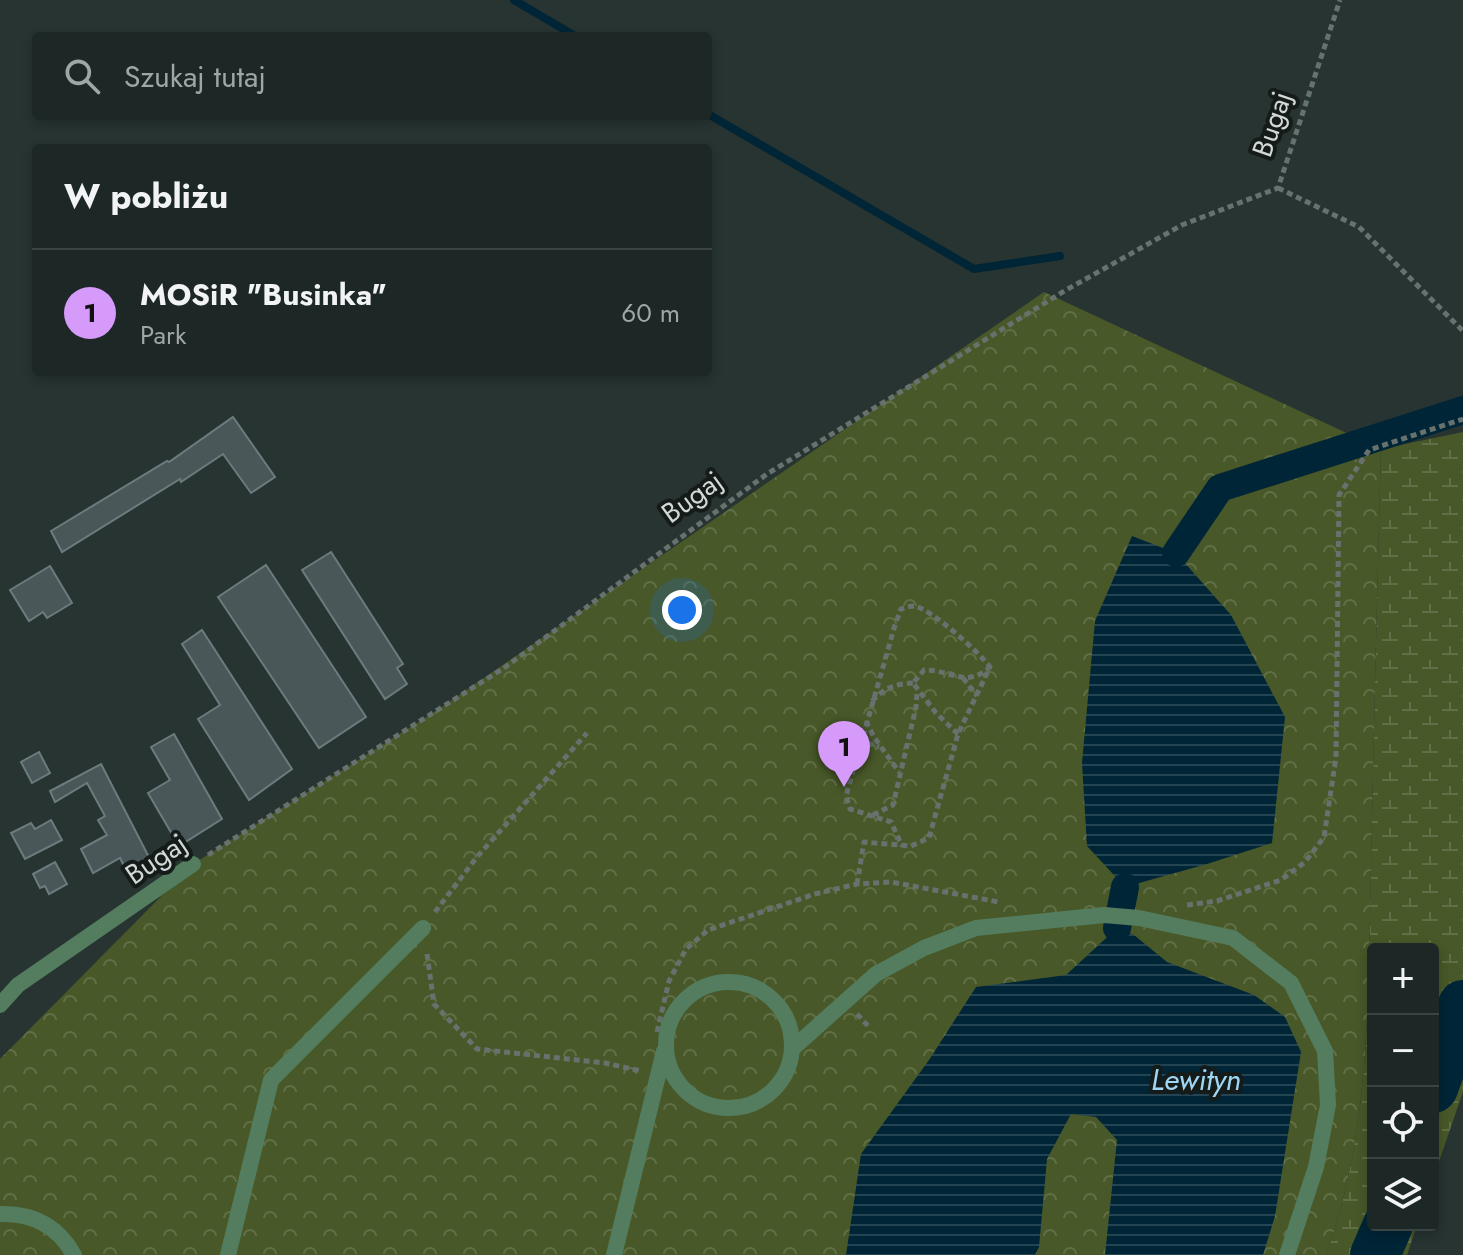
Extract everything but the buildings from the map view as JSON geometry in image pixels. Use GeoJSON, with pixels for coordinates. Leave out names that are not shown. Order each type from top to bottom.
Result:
{"type":"FeatureCollection","features":[{"type":"Feature","properties":{"kind":"street","name":"Bugaj"},"geometry":{"type":"LineString","coordinates":[[0,1005],[18,985],[193,864]]}},
{"type":"Feature","properties":{"kind":"street"},"geometry":{"type":"LineString","coordinates":[[792,1049],[876,974],[924,948],[976,928],[1104,915],[1139,918],[1233,938],[1291,983],[1325,1051],[1328,1105],[1316,1167],[1287,1255]]}},
{"type":"Feature","properties":{"kind":"street"},"geometry":{"type":"LineString","coordinates":[[228,1255],[271,1080],[423,928]]}},
{"type":"Feature","properties":{"kind":"street"},"geometry":{"type":"LineString","coordinates":[[614,1255],[671,1019],[684,1001],[701,988],[722,982],[744,983],[765,992],[781,1007],[790,1027],[792,1049],[788,1068],[770,1092],[745,1106],[725,1108],[706,1104],[689,1093],[676,1078],[668,1060],[666,1040]]}},
{"type":"Feature","properties":{"kind":"street"},"geometry":{"type":"LineString","coordinates":[[0,1214],[18,1214],[45,1223],[61,1235],[74,1255]]}},
{"type":"Feature","properties":{"kind":"path","name":"Bugaj"},"geometry":{"type":"LineString","coordinates":[[193,864],[504,668],[767,474],[1066,290],[1156,239],[1182,225],[1278,188],[1340,0]]}},
{"type":"Feature","properties":{"kind":"path"},"geometry":{"type":"LineString","coordinates":[[1278,188],[1359,227],[1463,331]]}},
{"type":"Feature","properties":{"kind":"path"},"geometry":{"type":"LineString","coordinates":[[1139,918],[1157,910],[1217,901],[1281,880],[1305,862],[1324,837],[1336,757],[1339,495],[1369,450],[1463,419]]}},
{"type":"Feature","properties":{"kind":"path"},"geometry":{"type":"LineString","coordinates":[[891,822],[850,809],[846,796],[901,609],[914,606],[927,612],[980,653],[990,667]]}},
{"type":"Feature","properties":{"kind":"path"},"geometry":{"type":"LineString","coordinates":[[872,701],[895,684],[913,683],[924,670],[940,670],[963,678],[978,677],[990,667]]}},
{"type":"Feature","properties":{"kind":"path"},"geometry":{"type":"LineString","coordinates":[[857,884],[864,842],[911,846],[929,838],[958,734],[990,667]]}},
{"type":"Feature","properties":{"kind":"path"},"geometry":{"type":"LineString","coordinates":[[963,678],[977,696]]}},
{"type":"Feature","properties":{"kind":"path"},"geometry":{"type":"LineString","coordinates":[[913,683],[917,692],[958,734]]}},
{"type":"Feature","properties":{"kind":"path"},"geometry":{"type":"LineString","coordinates":[[902,846],[891,822],[917,692]]}},
{"type":"Feature","properties":{"kind":"path"},"geometry":{"type":"LineString","coordinates":[[866,721],[900,773]]}},
{"type":"Feature","properties":{"kind":"path"},"geometry":{"type":"LineString","coordinates":[[587,733],[477,857],[423,928],[434,1004],[477,1049],[605,1063],[659,1075]]}},
{"type":"Feature","properties":{"kind":"path"},"geometry":{"type":"LineString","coordinates":[[858,750],[870,744],[882,749]]}},
{"type":"Feature","properties":{"kind":"path"},"geometry":{"type":"LineString","coordinates":[[872,815],[893,805]]}},
{"type":"Feature","properties":{"kind":"path"},"geometry":{"type":"LineString","coordinates":[[708,930],[802,898],[857,884],[891,882],[1012,902]]}},
{"type":"Feature","properties":{"kind":"green space"},"geometry":{"type":"Polygon","coordinates":[[[1044,292],[1381,449],[1364,1063],[1352,1160],[1326,1255],[0,1255],[0,1059],[193,864],[436,711],[1044,292]]]}},
{"type":"Feature","properties":{"kind":"green space"},"geometry":{"type":"Polygon","coordinates":[[[1463,432],[1463,1092],[1439,1162],[1439,943],[1370,943],[1381,449],[1463,432]]]}},
{"type":"Feature","properties":{"kind":"green space"},"geometry":{"type":"Polygon","coordinates":[[[1367,1014],[1367,1231],[1415,1231],[1407,1255],[1326,1255],[1352,1160],[1367,1014]]]}},
{"type":"Feature","properties":{"kind":"water"},"geometry":{"type":"Polygon","coordinates":[[[1132,536],[1176,553],[1231,615],[1285,717],[1272,843],[1125,887],[1087,846],[1082,763],[1095,621],[1132,536]]]}},
{"type":"Feature","properties":{"kind":"water","name":"Lewityn"},"geometry":{"type":"Polygon","coordinates":[[[1117,928],[1134,935],[1167,962],[1254,995],[1285,1017],[1301,1052],[1275,1216],[1263,1255],[1105,1255],[1117,1140],[1096,1117],[1071,1114],[1047,1159],[1039,1247],[1035,1255],[846,1255],[861,1154],[929,1060],[976,987],[1066,975],[1117,928]]]}},
{"type":"Feature","properties":{"kind":"waterway"},"geometry":{"type":"LineString","coordinates":[[514,0],[568,32]]}},
{"type":"Feature","properties":{"kind":"waterway"},"geometry":{"type":"LineString","coordinates":[[712,116],[974,269],[1060,256]]}},
{"type":"Feature","properties":{"kind":"waterway"},"geometry":{"type":"LineString","coordinates":[[1176,553],[1220,488],[1463,410]]}},
{"type":"Feature","properties":{"kind":"waterway"},"geometry":{"type":"LineString","coordinates":[[1117,928],[1125,887]]}},
{"type":"Feature","properties":{"kind":"waterway"},"geometry":{"type":"LineString","coordinates":[[1433,1087],[1463,1005]]}},
{"type":"Feature","properties":{"kind":"waterway"},"geometry":{"type":"LineString","coordinates":[[1375,1255],[1385,1231]]}},
{"type":"Feature","properties":{"kind":"place","name":"MOSiR \"Businka\""},"geometry":{"type":"Point","coordinates":[844,787]}}]}
